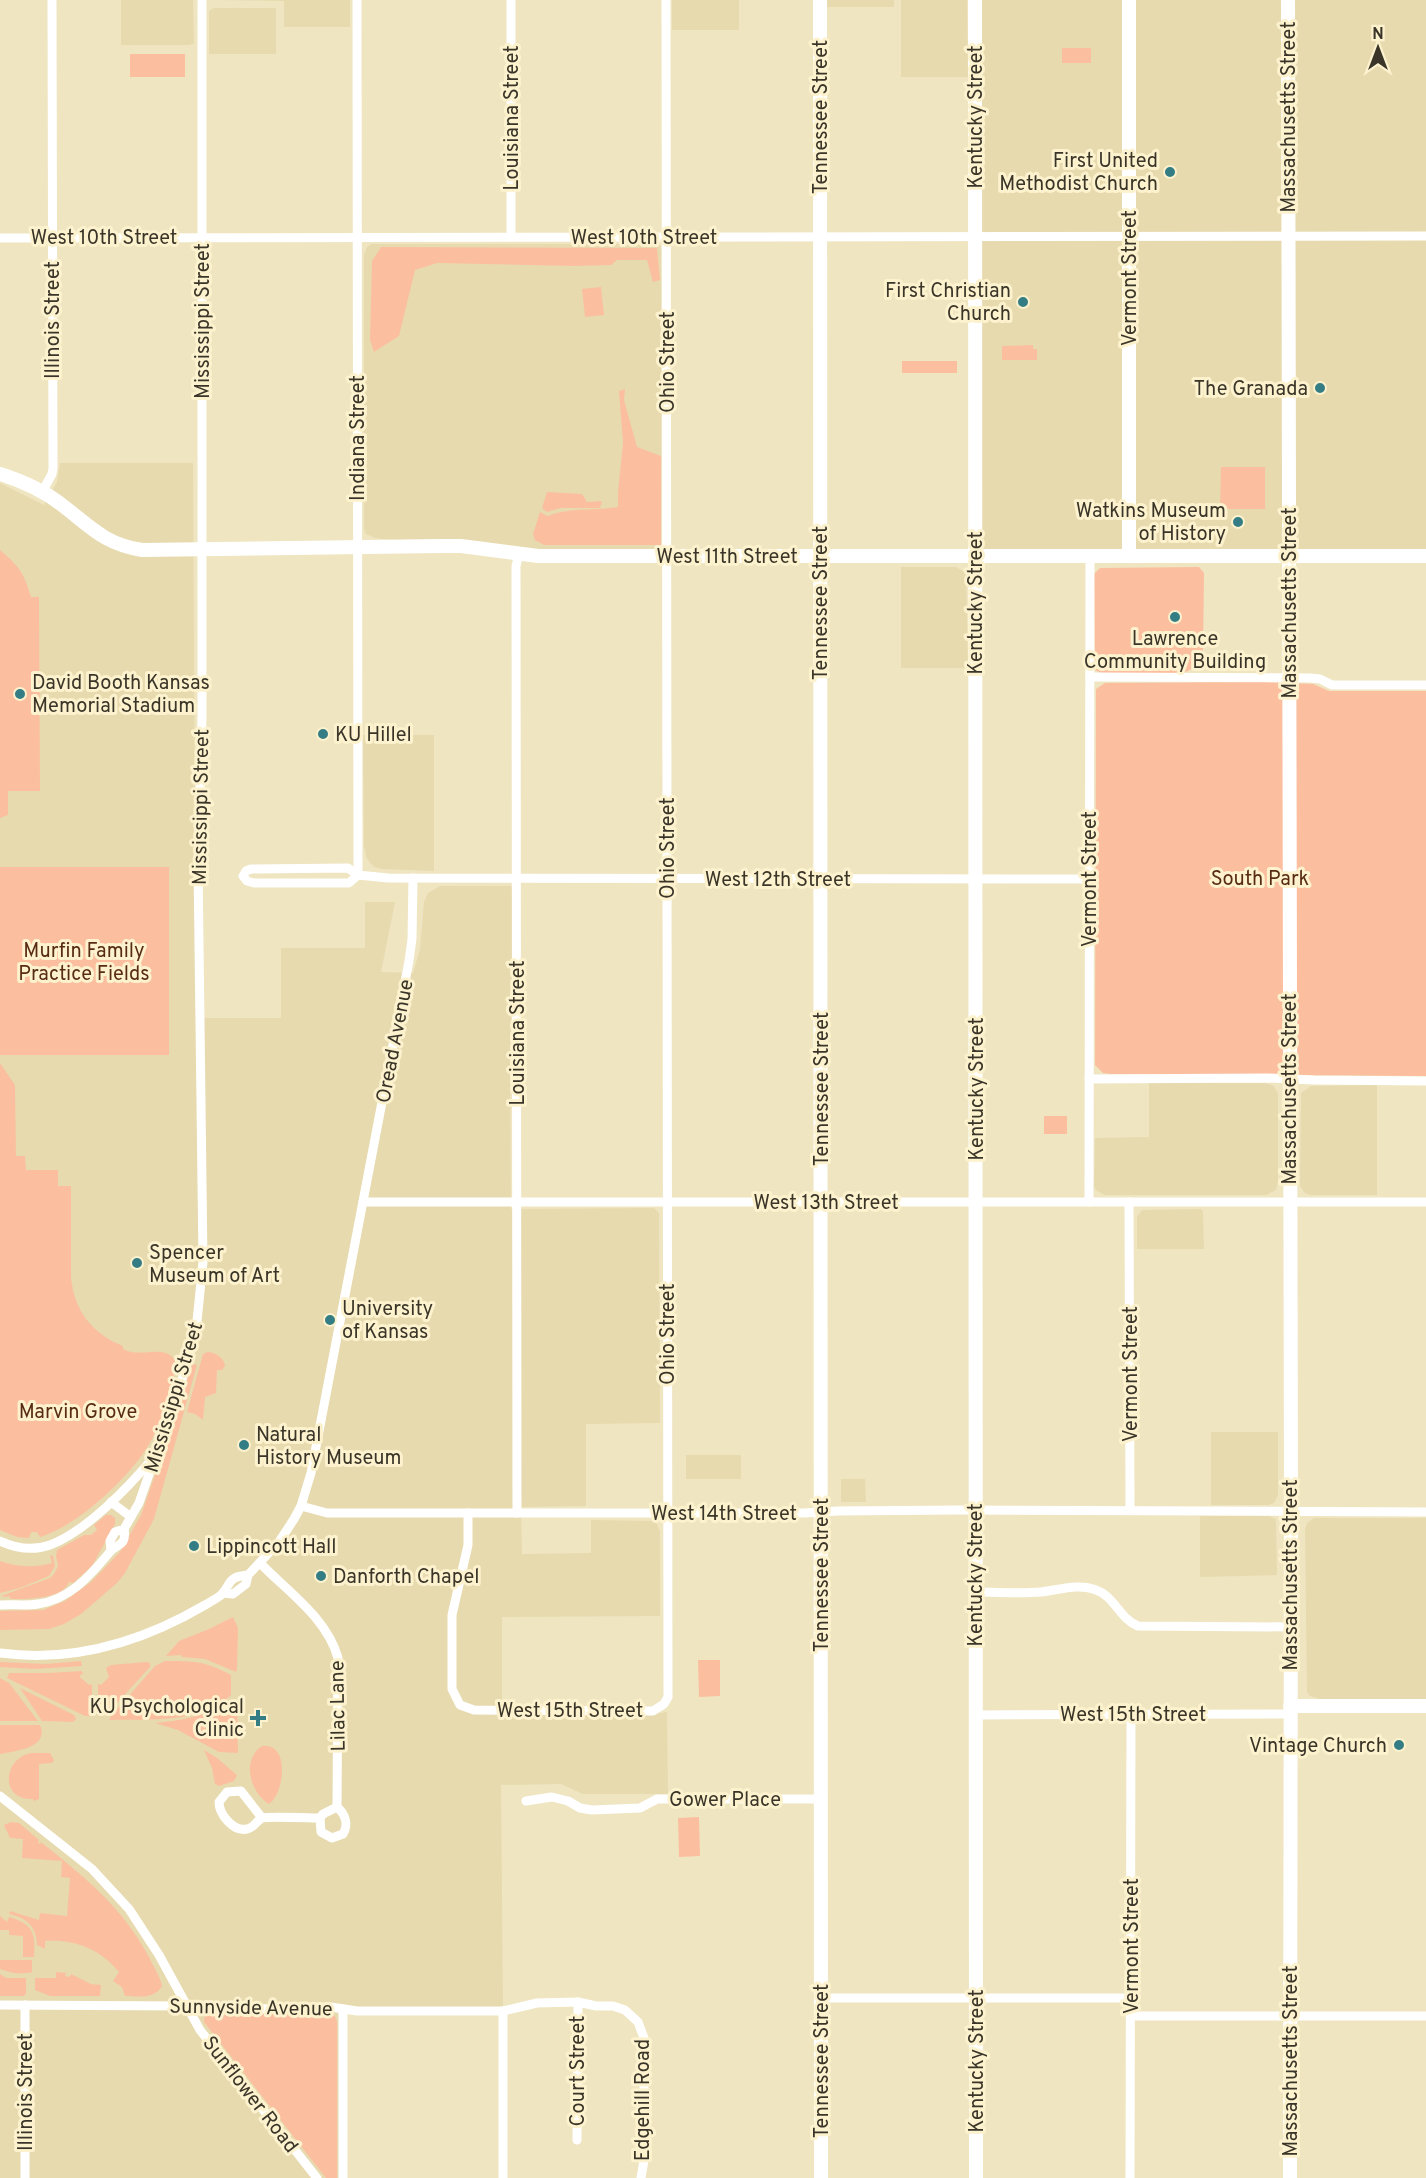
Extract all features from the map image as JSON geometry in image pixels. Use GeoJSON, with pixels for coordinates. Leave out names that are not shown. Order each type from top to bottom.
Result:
{"type":"FeatureCollection","features":[{"type":"Feature","properties":{"kind":"main road","name":"Tennessee Street"},"geometry":{"type":"LineString","coordinates":[[820,0],[821,2178]]}},
{"type":"Feature","properties":{"kind":"main road","name":"Kentucky Street"},"geometry":{"type":"LineString","coordinates":[[975,0],[976,2178]]}},
{"type":"Feature","properties":{"kind":"main road","name":"Vermont Street"},"geometry":{"type":"LineString","coordinates":[[1129,0],[1129,555]]}},
{"type":"Feature","properties":{"kind":"main road","name":"Massachusetts Street"},"geometry":{"type":"LineString","coordinates":[[1288,0],[1290,2178]]}},
{"type":"Feature","properties":{"kind":"main road","name":"West 11th Street"},"geometry":{"type":"LineString","coordinates":[[0,474],[42,492],[62,505],[91,530],[120,545],[142,550],[461,546],[538,556],[1426,556]]}},
{"type":"Feature","properties":{"kind":"main road"},"geometry":{"type":"LineString","coordinates":[[1290,1710],[1426,1706]]}},
{"type":"Feature","properties":{"kind":"street","name":"Illinois Street"},"geometry":{"type":"LineString","coordinates":[[42,492],[53,468],[52,0]]}},
{"type":"Feature","properties":{"kind":"street","name":"Mississippi Street"},"geometry":{"type":"LineString","coordinates":[[2,1603],[39,1604],[66,1595],[96,1570],[111,1550],[120,1546],[125,1537],[124,1528],[146,1487],[196,1331],[203,1262],[198,864],[202,718],[201,0]]}},
{"type":"Feature","properties":{"kind":"street","name":"Indiana Street"},"geometry":{"type":"LineString","coordinates":[[357,0],[358,875]]}},
{"type":"Feature","properties":{"kind":"street","name":"Louisiana Street"},"geometry":{"type":"LineString","coordinates":[[511,0],[511,237]]}},
{"type":"Feature","properties":{"kind":"street","name":"Ohio Street"},"geometry":{"type":"LineString","coordinates":[[666,0],[668,1697]]}},
{"type":"Feature","properties":{"kind":"street","name":"West 10th Street"},"geometry":{"type":"LineString","coordinates":[[0,238],[1426,237]]}},
{"type":"Feature","properties":{"kind":"street","name":"Louisiana Street"},"geometry":{"type":"LineString","coordinates":[[517,1513],[516,566],[519,554]]}},
{"type":"Feature","properties":{"kind":"street","name":"Vermont Street"},"geometry":{"type":"LineString","coordinates":[[1089,1202],[1090,555]]}},
{"type":"Feature","properties":{"kind":"street"},"geometry":{"type":"LineString","coordinates":[[1090,677],[1289,678],[1320,679],[1332,685],[1426,685]]}},
{"type":"Feature","properties":{"kind":"street","name":"West 12th Street"},"geometry":{"type":"LineString","coordinates":[[358,875],[349,883],[254,883],[246,881],[243,876],[246,871],[262,869],[348,868],[358,875],[413,879],[1089,879]]}},
{"type":"Feature","properties":{"kind":"street","name":"Oread Avenue"},"geometry":{"type":"LineString","coordinates":[[0,1653],[60,1655],[104,1648],[170,1624],[223,1593],[226,1584],[238,1576],[248,1575],[279,1542],[301,1506],[311,1473],[409,961],[412,939],[413,879]]}},
{"type":"Feature","properties":{"kind":"street"},"geometry":{"type":"LineString","coordinates":[[1089,1079],[1426,1081]]}},
{"type":"Feature","properties":{"kind":"street","name":"West 13th Street"},"geometry":{"type":"LineString","coordinates":[[363,1202],[1426,1202]]}},
{"type":"Feature","properties":{"kind":"street","name":"Vermont Street"},"geometry":{"type":"LineString","coordinates":[[1130,1202],[1130,1510]]}},
{"type":"Feature","properties":{"kind":"street"},"geometry":{"type":"LineString","coordinates":[[0,1541],[28,1548],[50,1545],[81,1526],[111,1502],[134,1481],[155,1455]]}},
{"type":"Feature","properties":{"kind":"street"},"geometry":{"type":"LineString","coordinates":[[111,1502],[131,1517]]}},
{"type":"Feature","properties":{"kind":"street","name":"West 14th Street"},"geometry":{"type":"LineString","coordinates":[[301,1506],[327,1513],[975,1510],[1426,1512]]}},
{"type":"Feature","properties":{"kind":"street","name":"West 15th Street"},"geometry":{"type":"LineString","coordinates":[[468,1513],[468,1545],[452,1615],[452,1689],[456,1701],[466,1708],[653,1711],[664,1704],[668,1697]]}},
{"type":"Feature","properties":{"kind":"street","name":"Lilac Lane"},"geometry":{"type":"LineString","coordinates":[[260,1563],[309,1611],[334,1645],[338,1658],[337,1807],[344,1815],[346,1826],[340,1837],[332,1838],[324,1835],[320,1828],[320,1818]]}},
{"type":"Feature","properties":{"kind":"street"},"geometry":{"type":"LineString","coordinates":[[976,1592],[1040,1592],[1074,1587],[1090,1588],[1105,1594],[1128,1620],[1138,1626],[1290,1627]]}},
{"type":"Feature","properties":{"kind":"street","name":"West 15th Street"},"geometry":{"type":"LineString","coordinates":[[976,1714],[1131,1714],[1290,1710]]}},
{"type":"Feature","properties":{"kind":"street","name":"Vermont Street"},"geometry":{"type":"LineString","coordinates":[[1130,2178],[1131,1714]]}},
{"type":"Feature","properties":{"kind":"street"},"geometry":{"type":"LineString","coordinates":[[262,1818],[241,1791],[227,1792],[219,1802],[224,1816],[237,1828],[249,1828],[262,1818],[320,1818],[337,1807]]}},
{"type":"Feature","properties":{"kind":"street","name":"Sunflower Road"},"geometry":{"type":"LineString","coordinates":[[0,1796],[92,1869],[115,1891],[142,1926],[200,2030],[317,2178]]}},
{"type":"Feature","properties":{"kind":"street","name":"Gower Place"},"geometry":{"type":"LineString","coordinates":[[526,1801],[552,1797],[568,1801],[580,1808],[592,1810],[640,1808],[657,1799],[666,1798],[821,1798]]}},
{"type":"Feature","properties":{"kind":"street"},"geometry":{"type":"LineString","coordinates":[[821,1998],[1131,1998]]}},
{"type":"Feature","properties":{"kind":"street","name":"Edgehill Road"},"geometry":{"type":"LineString","coordinates":[[503,2011],[537,2003],[578,2002],[625,2010],[638,2022],[642,2029],[645,2047],[645,2160],[641,2178]]}},
{"type":"Feature","properties":{"kind":"street","name":"Court Street"},"geometry":{"type":"LineString","coordinates":[[577,2140],[578,2002]]}},
{"type":"Feature","properties":{"kind":"street","name":"Sunnyside Avenue"},"geometry":{"type":"LineString","coordinates":[[0,2005],[185,2006],[259,2009],[331,2007],[357,2012],[503,2011]]}},
{"type":"Feature","properties":{"kind":"street","name":"Illinois Street"},"geometry":{"type":"LineString","coordinates":[[25,2005],[25,2178]]}},
{"type":"Feature","properties":{"kind":"street"},"geometry":{"type":"LineString","coordinates":[[343,2009],[343,2178]]}},
{"type":"Feature","properties":{"kind":"street"},"geometry":{"type":"LineString","coordinates":[[503,2011],[503,2178]]}},
{"type":"Feature","properties":{"kind":"street"},"geometry":{"type":"LineString","coordinates":[[1131,2016],[1426,2016]]}},
{"type":"Feature","properties":{"kind":"shaded area"},"geometry":{"type":"Polygon","coordinates":[[[121,0],[193,0],[194,43],[190,45],[121,45],[121,0]]]}},
{"type":"Feature","properties":{"kind":"shaded area"},"geometry":{"type":"Polygon","coordinates":[[[210,0],[350,0],[350,27],[284,27],[284,1],[210,0]]]}},
{"type":"Feature","properties":{"kind":"shaded area"},"geometry":{"type":"Polygon","coordinates":[[[672,0],[739,0],[739,30],[672,30],[672,0]]]}},
{"type":"Feature","properties":{"kind":"shaded area"},"geometry":{"type":"Polygon","coordinates":[[[827,0],[894,0],[894,7],[827,7],[827,0]]]}},
{"type":"Feature","properties":{"kind":"shaded area"},"geometry":{"type":"Polygon","coordinates":[[[901,0],[967,0],[968,77],[901,77],[901,0]]]}},
{"type":"Feature","properties":{"kind":"shaded area"},"geometry":{"type":"Polygon","coordinates":[[[975,0],[1426,0],[1426,556],[975,556],[975,0]]]}},
{"type":"Feature","properties":{"kind":"shaded area"},"geometry":{"type":"Polygon","coordinates":[[[214,8],[276,8],[276,54],[209,54],[209,11],[214,8]]]}},
{"type":"Feature","properties":{"kind":"shaded area"},"geometry":{"type":"Polygon","coordinates":[[[372,244],[657,244],[661,246],[661,547],[656,549],[539,549],[399,541],[375,538],[366,534],[364,529],[364,255],[367,247],[372,244]]]}},
{"type":"Feature","properties":{"kind":"shaded area","name":"University of Kansas"},"geometry":{"type":"Polygon","coordinates":[[[60,463],[193,463],[196,1018],[281,1018],[281,948],[365,948],[365,902],[395,902],[381,972],[413,973],[420,949],[424,902],[428,893],[440,886],[511,886],[514,893],[510,1064],[511,1209],[654,1208],[659,1213],[660,1423],[586,1424],[586,1506],[521,1507],[522,1554],[591,1553],[591,1520],[656,1521],[660,1532],[660,1616],[502,1617],[502,1714],[645,1715],[667,1712],[668,1794],[583,1794],[561,1784],[501,1785],[503,2007],[340,2013],[340,2178],[0,2178],[0,483],[44,505],[57,482],[60,463]]]}},
{"type":"Feature","properties":{"kind":"shaded area"},"geometry":{"type":"Polygon","coordinates":[[[901,567],[956,567],[966,573],[968,668],[901,668],[901,567]]]}},
{"type":"Feature","properties":{"kind":"shaded area"},"geometry":{"type":"Polygon","coordinates":[[[363,735],[434,735],[434,871],[382,869],[374,867],[367,859],[364,846],[363,735]]]}},
{"type":"Feature","properties":{"kind":"shaded area"},"geometry":{"type":"Polygon","coordinates":[[[1149,1083],[1265,1083],[1274,1086],[1278,1094],[1278,1182],[1276,1190],[1266,1195],[1105,1195],[1097,1191],[1094,1187],[1095,1138],[1149,1137],[1149,1083]]]}},
{"type":"Feature","properties":{"kind":"shaded area"},"geometry":{"type":"Polygon","coordinates":[[[1377,1085],[1377,1195],[1311,1195],[1305,1193],[1300,1186],[1301,1093],[1311,1086],[1377,1085]]]}},
{"type":"Feature","properties":{"kind":"shaded area"},"geometry":{"type":"Polygon","coordinates":[[[1201,1209],[1204,1249],[1137,1249],[1137,1217],[1142,1210],[1201,1209]]]}},
{"type":"Feature","properties":{"kind":"shaded area"},"geometry":{"type":"Polygon","coordinates":[[[1211,1432],[1278,1432],[1278,1495],[1274,1503],[1268,1505],[1211,1505],[1211,1432]]]}},
{"type":"Feature","properties":{"kind":"shaded area"},"geometry":{"type":"Polygon","coordinates":[[[686,1455],[741,1455],[741,1479],[686,1479],[686,1455]]]}},
{"type":"Feature","properties":{"kind":"shaded area"},"geometry":{"type":"Polygon","coordinates":[[[841,1479],[865,1479],[866,1502],[841,1502],[841,1479]]]}},
{"type":"Feature","properties":{"kind":"shaded area"},"geometry":{"type":"Polygon","coordinates":[[[1200,1516],[1269,1516],[1276,1519],[1277,1575],[1200,1577],[1200,1516]]]}},
{"type":"Feature","properties":{"kind":"shaded area"},"geometry":{"type":"Polygon","coordinates":[[[1314,1518],[1426,1518],[1426,1699],[1319,1699],[1310,1696],[1307,1692],[1305,1530],[1307,1523],[1314,1518]]]}},
{"type":"Feature","properties":{"kind":"green space"},"geometry":{"type":"Polygon","coordinates":[[[1062,48],[1091,48],[1091,63],[1062,63],[1062,48]]]}},
{"type":"Feature","properties":{"kind":"green space"},"geometry":{"type":"Polygon","coordinates":[[[130,54],[185,54],[185,77],[130,77],[130,54]]]}},
{"type":"Feature","properties":{"kind":"green space"},"geometry":{"type":"Polygon","coordinates":[[[381,247],[657,248],[660,280],[653,282],[647,260],[617,260],[611,265],[574,266],[437,263],[415,270],[399,336],[374,352],[370,340],[372,261],[381,247]]]}},
{"type":"Feature","properties":{"kind":"green space"},"geometry":{"type":"Polygon","coordinates":[[[601,287],[604,315],[585,317],[582,289],[601,287]]]}},
{"type":"Feature","properties":{"kind":"green space"},"geometry":{"type":"Polygon","coordinates":[[[1033,345],[1033,349],[1037,349],[1037,360],[1002,360],[1002,346],[1033,345]]]}},
{"type":"Feature","properties":{"kind":"green space"},"geometry":{"type":"Polygon","coordinates":[[[902,361],[957,361],[957,373],[902,373],[902,361]]]}},
{"type":"Feature","properties":{"kind":"green space"},"geometry":{"type":"Polygon","coordinates":[[[625,389],[624,400],[637,447],[661,456],[661,545],[544,545],[535,540],[533,534],[540,512],[547,516],[565,511],[618,507],[623,443],[619,391],[625,389]]]}},
{"type":"Feature","properties":{"kind":"green space"},"geometry":{"type":"Polygon","coordinates":[[[1221,467],[1265,467],[1265,509],[1220,509],[1221,467]]]}},
{"type":"Feature","properties":{"kind":"green space"},"geometry":{"type":"Polygon","coordinates":[[[547,492],[582,494],[587,502],[602,501],[600,508],[561,508],[547,512],[542,508],[547,492]]]}},
{"type":"Feature","properties":{"kind":"green space","name":"David Booth Kansas Memorial Stadium"},"geometry":{"type":"Polygon","coordinates":[[[0,550],[20,570],[31,597],[39,597],[40,791],[8,791],[8,815],[0,818],[0,550]]]}},
{"type":"Feature","properties":{"kind":"green space"},"geometry":{"type":"Polygon","coordinates":[[[1199,567],[1204,573],[1203,652],[1197,666],[1184,673],[1101,673],[1095,670],[1094,574],[1100,568],[1199,567]]]}},
{"type":"Feature","properties":{"kind":"green space","name":"South Park"},"geometry":{"type":"Polygon","coordinates":[[[1105,683],[1313,684],[1329,691],[1426,691],[1426,1076],[1110,1074],[1103,1073],[1095,1065],[1096,689],[1105,683]]]}},
{"type":"Feature","properties":{"kind":"green space","name":"Murfin Family Practice Fields"},"geometry":{"type":"Polygon","coordinates":[[[0,867],[169,867],[169,1055],[0,1055],[0,867]]]}},
{"type":"Feature","properties":{"kind":"green space","name":"Marvin Grove"},"geometry":{"type":"Polygon","coordinates":[[[0,1063],[15,1085],[16,1156],[25,1156],[26,1170],[58,1170],[58,1186],[71,1186],[71,1277],[76,1300],[86,1319],[102,1335],[123,1346],[123,1349],[138,1353],[164,1352],[174,1359],[177,1365],[156,1430],[144,1453],[132,1468],[103,1497],[71,1522],[40,1537],[37,1532],[31,1532],[29,1538],[17,1537],[0,1530],[0,1063]]]}},
{"type":"Feature","properties":{"kind":"green space"},"geometry":{"type":"Polygon","coordinates":[[[1044,1116],[1067,1116],[1067,1134],[1044,1134],[1044,1116]]]}},
{"type":"Feature","properties":{"kind":"green space"},"geometry":{"type":"Polygon","coordinates":[[[208,1352],[219,1356],[225,1366],[222,1370],[217,1370],[216,1393],[205,1397],[203,1420],[187,1412],[203,1354],[208,1352]]]}},
{"type":"Feature","properties":{"kind":"green space"},"geometry":{"type":"Polygon","coordinates":[[[192,1364],[197,1365],[154,1519],[125,1573],[117,1583],[81,1614],[64,1624],[49,1629],[0,1630],[0,1611],[43,1610],[65,1601],[91,1582],[120,1552],[141,1515],[192,1364]]]}},
{"type":"Feature","properties":{"kind":"green space"},"geometry":{"type":"Polygon","coordinates":[[[106,1515],[115,1518],[115,1524],[92,1566],[73,1583],[69,1582],[60,1592],[44,1597],[11,1599],[8,1595],[7,1597],[1,1596],[50,1578],[58,1566],[57,1550],[84,1535],[91,1535],[97,1530],[94,1525],[106,1515]]]}},
{"type":"Feature","properties":{"kind":"green space"},"geometry":{"type":"Polygon","coordinates":[[[50,1555],[53,1556],[55,1566],[49,1576],[20,1588],[0,1593],[0,1561],[19,1566],[39,1566],[52,1563],[50,1555]]]}},
{"type":"Feature","properties":{"kind":"green space"},"geometry":{"type":"Polygon","coordinates":[[[233,1617],[238,1628],[236,1672],[205,1659],[182,1657],[181,1655],[166,1656],[179,1641],[233,1617]]]}},
{"type":"Feature","properties":{"kind":"green space"},"geometry":{"type":"Polygon","coordinates":[[[698,1660],[720,1660],[720,1696],[699,1697],[698,1660]]]}},
{"type":"Feature","properties":{"kind":"green space"},"geometry":{"type":"Polygon","coordinates":[[[81,1661],[82,1666],[35,1669],[0,1667],[0,1662],[46,1664],[81,1661]]]}},
{"type":"Feature","properties":{"kind":"green space"},"geometry":{"type":"Polygon","coordinates":[[[165,1661],[200,1663],[231,1675],[231,1695],[205,1711],[190,1715],[158,1719],[110,1720],[110,1717],[155,1666],[165,1661]]]}},
{"type":"Feature","properties":{"kind":"green space"},"geometry":{"type":"Polygon","coordinates":[[[150,1663],[150,1667],[107,1714],[98,1716],[98,1684],[101,1685],[109,1677],[106,1668],[111,1665],[150,1663]]]}},
{"type":"Feature","properties":{"kind":"green space"},"geometry":{"type":"Polygon","coordinates":[[[82,1671],[83,1674],[80,1677],[89,1685],[92,1684],[92,1714],[90,1716],[85,1716],[7,1678],[9,1673],[82,1671]]]}},
{"type":"Feature","properties":{"kind":"green space"},"geometry":{"type":"Polygon","coordinates":[[[0,1678],[9,1683],[38,1721],[0,1721],[0,1678]]]}},
{"type":"Feature","properties":{"kind":"green space"},"geometry":{"type":"Polygon","coordinates":[[[20,1688],[74,1715],[76,1719],[73,1722],[42,1721],[20,1688]]]}},
{"type":"Feature","properties":{"kind":"green space"},"geometry":{"type":"Polygon","coordinates":[[[233,1699],[237,1701],[238,1753],[219,1752],[178,1730],[155,1723],[195,1716],[214,1710],[233,1699]]]}},
{"type":"Feature","properties":{"kind":"green space"},"geometry":{"type":"Polygon","coordinates":[[[0,1725],[40,1725],[42,1733],[40,1739],[29,1747],[0,1754],[0,1725]]]}},
{"type":"Feature","properties":{"kind":"green space"},"geometry":{"type":"Polygon","coordinates":[[[262,1746],[271,1747],[281,1760],[279,1790],[269,1804],[257,1792],[251,1776],[252,1759],[255,1752],[262,1746]]]}},
{"type":"Feature","properties":{"kind":"green space"},"geometry":{"type":"Polygon","coordinates":[[[204,1750],[237,1775],[234,1781],[219,1786],[215,1784],[212,1768],[204,1750]]]}},
{"type":"Feature","properties":{"kind":"green space"},"geometry":{"type":"Polygon","coordinates":[[[31,1753],[50,1753],[54,1760],[52,1763],[39,1764],[39,1799],[34,1801],[22,1798],[15,1793],[10,1786],[9,1779],[14,1763],[31,1753]]]}},
{"type":"Feature","properties":{"kind":"green space"},"geometry":{"type":"Polygon","coordinates":[[[699,1817],[700,1856],[679,1857],[678,1818],[699,1817]]]}},
{"type":"Feature","properties":{"kind":"green space"},"geometry":{"type":"Polygon","coordinates":[[[11,1822],[19,1823],[39,1840],[40,1844],[41,1842],[87,1880],[114,1907],[149,1957],[161,1982],[162,1986],[159,1990],[145,1996],[125,1996],[122,1987],[113,1981],[119,1972],[104,1957],[86,1947],[67,1942],[45,1941],[45,1949],[37,1945],[35,1933],[30,1924],[9,1914],[10,1911],[39,1920],[40,1913],[67,1916],[70,1878],[61,1877],[62,1861],[22,1858],[23,1839],[10,1838],[4,1825],[11,1822]]]}},
{"type":"Feature","properties":{"kind":"green space"},"geometry":{"type":"Polygon","coordinates":[[[0,1916],[7,1922],[9,1917],[28,1926],[33,1936],[34,1957],[23,1957],[23,1936],[9,1935],[9,1930],[0,1930],[0,1916]]]}},
{"type":"Feature","properties":{"kind":"green space"},"geometry":{"type":"Polygon","coordinates":[[[0,1960],[32,1960],[32,1972],[16,1973],[0,1969],[0,1960]]]}},
{"type":"Feature","properties":{"kind":"green space"},"geometry":{"type":"Polygon","coordinates":[[[56,1972],[66,1973],[65,1976],[70,1977],[71,1974],[91,1984],[101,1985],[100,1996],[50,1996],[35,1990],[35,1978],[56,1978],[56,1972]]]}},
{"type":"Feature","properties":{"kind":"green space"},"geometry":{"type":"Polygon","coordinates":[[[0,1974],[6,1978],[26,1978],[26,1994],[0,1996],[0,1974]]]}},
{"type":"Feature","properties":{"kind":"green space"},"geometry":{"type":"Polygon","coordinates":[[[211,2012],[329,2013],[335,2016],[337,2022],[337,2178],[326,2178],[204,2022],[205,2015],[211,2012]]]}},
{"type":"Feature","properties":{"kind":"place","name":"First United Methodist Church"},"geometry":{"type":"Point","coordinates":[1170,172]}},
{"type":"Feature","properties":{"kind":"place","name":"First Christian Church"},"geometry":{"type":"Point","coordinates":[1023,302]}},
{"type":"Feature","properties":{"kind":"place","name":"The Granada"},"geometry":{"type":"Point","coordinates":[1320,388]}},
{"type":"Feature","properties":{"kind":"place","name":"Watkins Museum of History"},"geometry":{"type":"Point","coordinates":[1238,522]}},
{"type":"Feature","properties":{"kind":"place","name":"Lawrence Community Building"},"geometry":{"type":"Point","coordinates":[1175,617]}},
{"type":"Feature","properties":{"kind":"place","name":"David Booth Kansas Memorial Stadium"},"geometry":{"type":"Point","coordinates":[20,694]}},
{"type":"Feature","properties":{"kind":"place","name":"KU Hillel"},"geometry":{"type":"Point","coordinates":[323,734]}},
{"type":"Feature","properties":{"kind":"place","name":"Spencer Museum of Art"},"geometry":{"type":"Point","coordinates":[137,1263]}},
{"type":"Feature","properties":{"kind":"place","name":"University of Kansas"},"geometry":{"type":"Point","coordinates":[330,1320]}},
{"type":"Feature","properties":{"kind":"place","name":"Natural History Museum"},"geometry":{"type":"Point","coordinates":[244,1445]}},
{"type":"Feature","properties":{"kind":"place","name":"Lippincott Hall"},"geometry":{"type":"Point","coordinates":[194,1546]}},
{"type":"Feature","properties":{"kind":"place","name":"Danforth Chapel"},"geometry":{"type":"Point","coordinates":[321,1576]}},
{"type":"Feature","properties":{"kind":"place","name":"KU Psychological Clinic"},"geometry":{"type":"Point","coordinates":[258,1718]}},
{"type":"Feature","properties":{"kind":"place","name":"Vintage Church"},"geometry":{"type":"Point","coordinates":[1399,1745]}}]}
